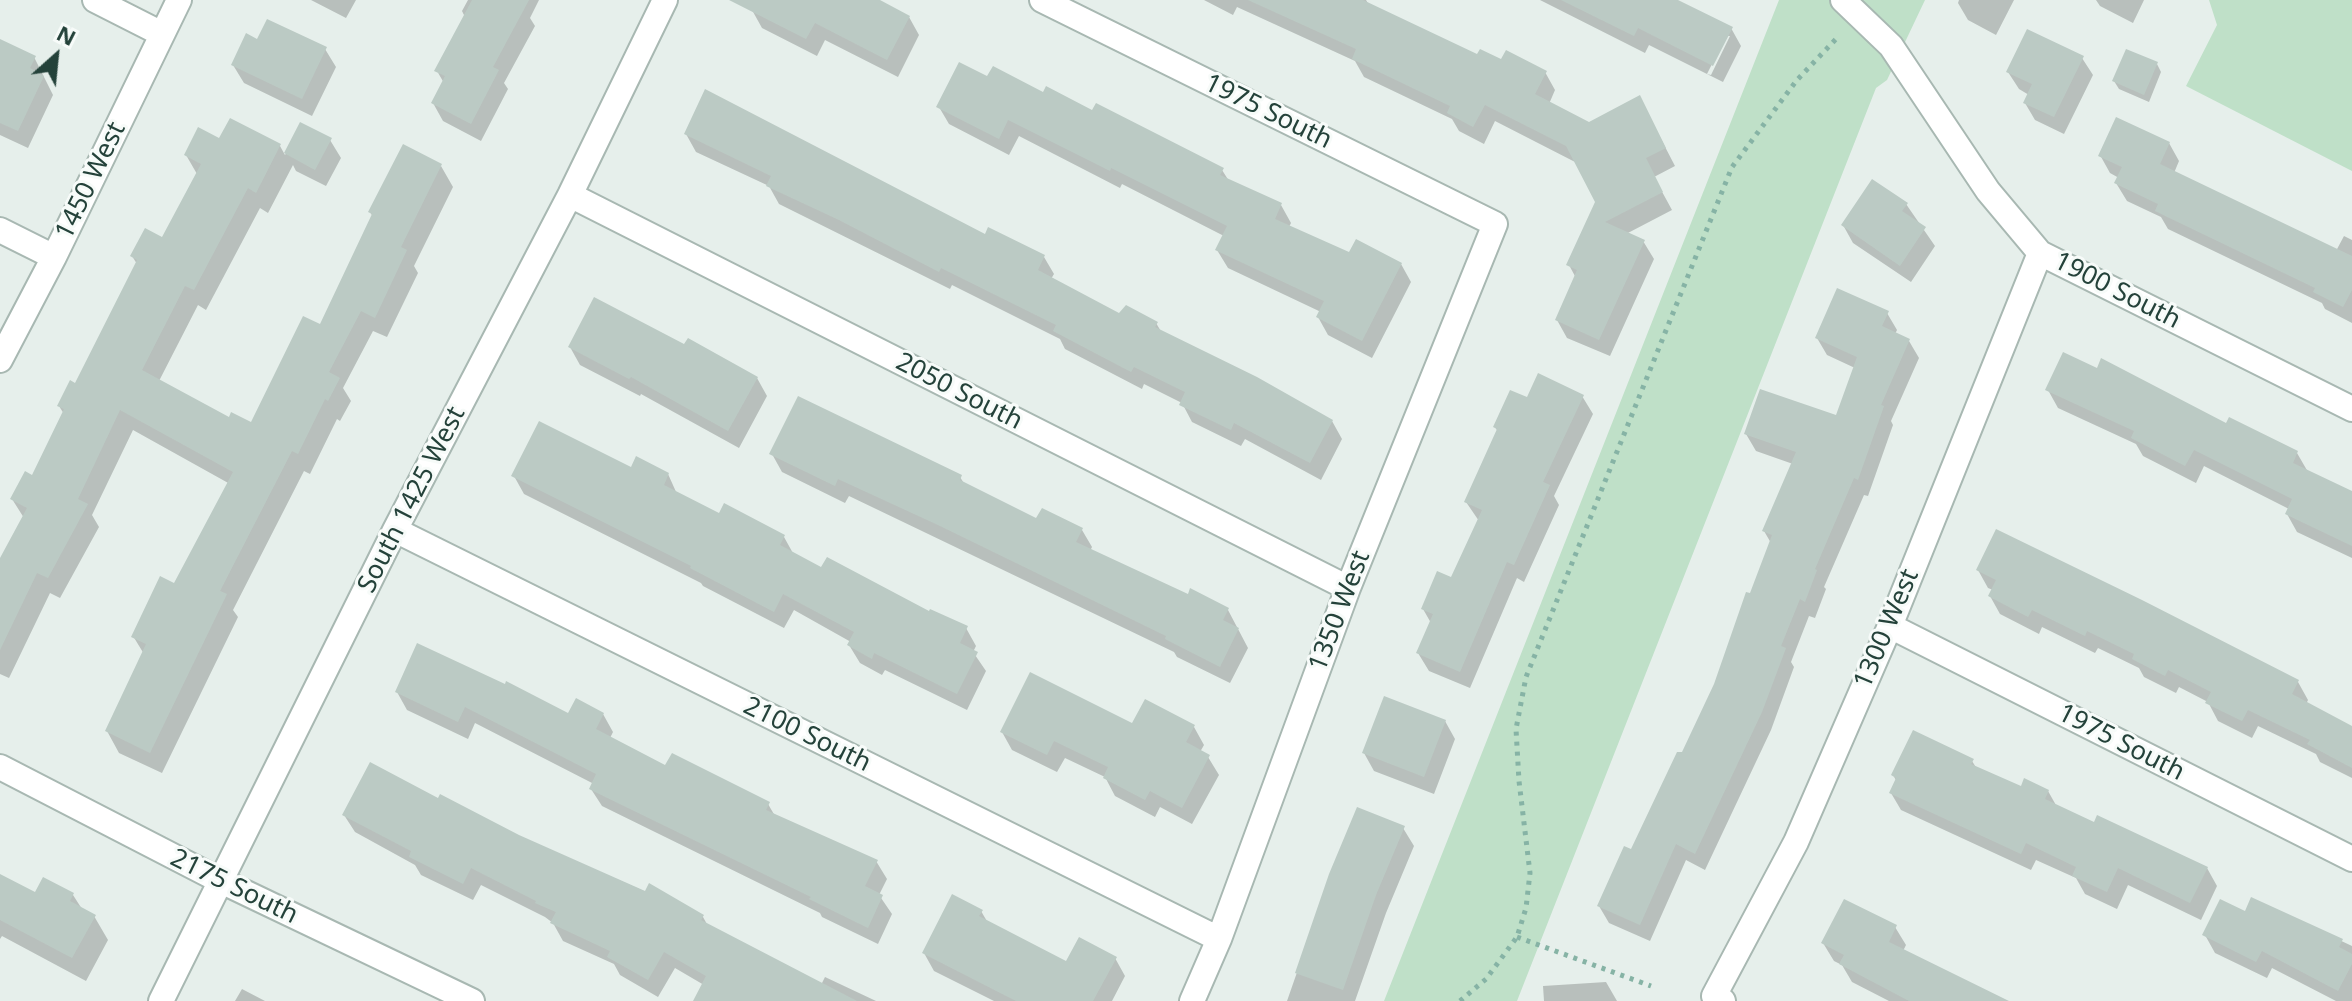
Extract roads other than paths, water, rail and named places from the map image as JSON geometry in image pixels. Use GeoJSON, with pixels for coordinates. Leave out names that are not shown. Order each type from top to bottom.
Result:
{"type":"FeatureCollection","features":[{"type":"Feature","properties":{"kind":"street"},"geometry":{"type":"LineString","coordinates":[[95,0],[162,34]]}},
{"type":"Feature","properties":{"kind":"street","name":"1450 West"},"geometry":{"type":"LineString","coordinates":[[0,360],[54,257],[179,0]]}},
{"type":"Feature","properties":{"kind":"street","name":"South 1425 West"},"geometry":{"type":"LineString","coordinates":[[161,1001],[395,530],[570,195],[665,0]]}},
{"type":"Feature","properties":{"kind":"street","name":"1975 South"},"geometry":{"type":"LineString","coordinates":[[1042,0],[1495,224]]}},
{"type":"Feature","properties":{"kind":"street","name":"1900 South"},"geometry":{"type":"LineString","coordinates":[[1843,0],[1891,46],[1988,191],[2040,253],[2352,409]]}},
{"type":"Feature","properties":{"kind":"street","name":"2050 South"},"geometry":{"type":"LineString","coordinates":[[570,195],[1348,588]]}},
{"type":"Feature","properties":{"kind":"street","name":"1350 West"},"geometry":{"type":"LineString","coordinates":[[1192,1001],[1219,939],[1348,588],[1495,224]]}},
{"type":"Feature","properties":{"kind":"street"},"geometry":{"type":"LineString","coordinates":[[0,230],[54,257]]}},
{"type":"Feature","properties":{"kind":"street","name":"1300 West"},"geometry":{"type":"LineString","coordinates":[[1719,999],[1796,842],[1890,626],[2040,253]]}},
{"type":"Feature","properties":{"kind":"street","name":"2100 South"},"geometry":{"type":"LineString","coordinates":[[395,530],[1219,939]]}},
{"type":"Feature","properties":{"kind":"street","name":"1975 South"},"geometry":{"type":"LineString","coordinates":[[1890,626],[2352,859]]}},
{"type":"Feature","properties":{"kind":"street","name":"2175 South"},"geometry":{"type":"LineString","coordinates":[[0,767],[221,881],[472,1001]]}}]}
